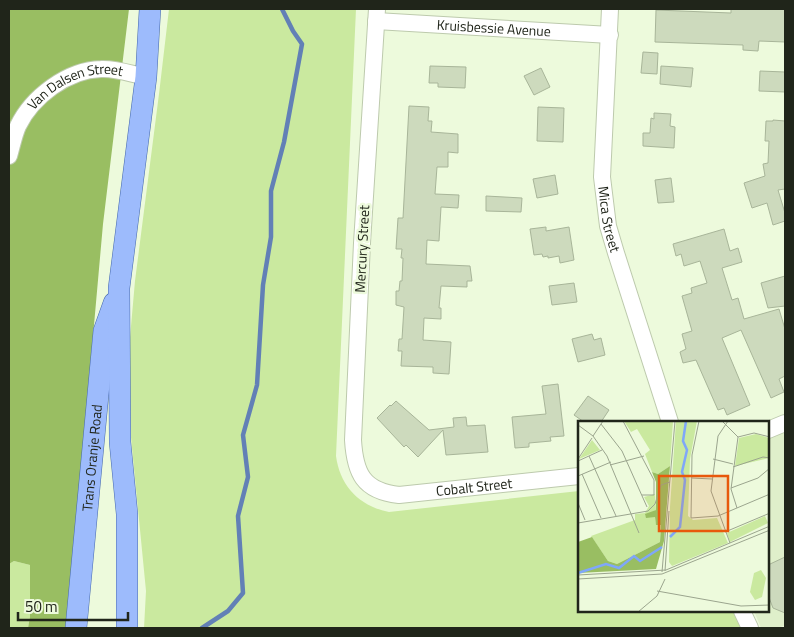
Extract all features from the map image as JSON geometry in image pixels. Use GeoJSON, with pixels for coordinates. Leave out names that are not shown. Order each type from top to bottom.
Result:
{"type":"FeatureCollection","features":[{"type":"Feature","properties":{"kind":"main road","name":"Trans Oranje Road"},"geometry":{"type":"LineString","coordinates":[[128,628],[127,514],[120,442],[119,288],[146,77],[150,9]]}},
{"type":"Feature","properties":{"kind":"main road","name":"Trans Oranje Road"},"geometry":{"type":"LineString","coordinates":[[76,628],[104,331],[119,288]]}},
{"type":"Feature","properties":{"kind":"street","name":"Mica Street"},"geometry":{"type":"LineString","coordinates":[[610,9],[602,161],[603,194],[608,226],[670,421]]}},
{"type":"Feature","properties":{"kind":"street","name":"Kruisbessie Avenue"},"geometry":{"type":"LineString","coordinates":[[376,15],[610,35]]}},
{"type":"Feature","properties":{"kind":"street","name":"Mercury Street"},"geometry":{"type":"LineString","coordinates":[[370,486],[358,472],[354,440],[362,243],[376,15]]}},
{"type":"Feature","properties":{"kind":"street","name":"Van Dalsen Street"},"geometry":{"type":"LineString","coordinates":[[9,156],[18,127],[29,109],[52,87],[70,77],[98,69],[146,77]]}},
{"type":"Feature","properties":{"kind":"street"},"geometry":{"type":"LineString","coordinates":[[769,430],[785,422]]}},
{"type":"Feature","properties":{"kind":"street","name":"Cobalt Street"},"geometry":{"type":"LineString","coordinates":[[370,486],[378,491],[399,495],[578,476]]}},
{"type":"Feature","properties":{"kind":"street"},"geometry":{"type":"LineString","coordinates":[[742,612],[750,628]]}},
{"type":"Feature","properties":{"kind":"shaded area"},"geometry":{"type":"Polygon","coordinates":[[[785,415],[785,625],[779,628],[761,628],[754,612],[769,612],[769,423],[785,415]]]}},
{"type":"Feature","properties":{"kind":"green space"},"geometry":{"type":"Polygon","coordinates":[[[9,9],[129,9],[103,224],[67,628],[28,628],[30,617],[30,565],[14,561],[9,564],[9,9]]]}},
{"type":"Feature","properties":{"kind":"green space"},"geometry":{"type":"Polygon","coordinates":[[[169,9],[356,9],[336,456],[342,477],[360,500],[389,512],[578,491],[578,612],[733,612],[741,628],[144,628],[146,591],[129,417],[128,360],[135,281],[169,9]]]}},
{"type":"Feature","properties":{"kind":"green space"},"geometry":{"type":"Polygon","coordinates":[[[14,561],[30,565],[30,617],[28,628],[9,628],[9,564],[14,561]]]}},
{"type":"Feature","properties":{"kind":"building"},"geometry":{"type":"Polygon","coordinates":[[[731,9],[785,9],[785,42],[759,41],[758,51],[743,50],[743,45],[655,42],[656,10],[731,13],[731,9]]]}},
{"type":"Feature","properties":{"kind":"building"},"geometry":{"type":"Polygon","coordinates":[[[643,52],[658,53],[657,74],[641,73],[643,52]]]}},
{"type":"Feature","properties":{"kind":"building"},"geometry":{"type":"Polygon","coordinates":[[[430,66],[466,67],[465,88],[438,87],[438,83],[429,83],[430,66]]]}},
{"type":"Feature","properties":{"kind":"building"},"geometry":{"type":"Polygon","coordinates":[[[661,66],[693,68],[691,87],[660,84],[661,66]]]}},
{"type":"Feature","properties":{"kind":"building"},"geometry":{"type":"Polygon","coordinates":[[[541,68],[550,87],[534,95],[524,76],[541,68]]]}},
{"type":"Feature","properties":{"kind":"building"},"geometry":{"type":"Polygon","coordinates":[[[760,71],[785,72],[785,92],[759,91],[760,71]]]}},
{"type":"Feature","properties":{"kind":"building"},"geometry":{"type":"Polygon","coordinates":[[[409,106],[429,107],[428,121],[432,121],[431,132],[458,134],[458,153],[448,152],[448,167],[437,167],[435,194],[459,195],[458,208],[441,207],[439,241],[427,240],[426,264],[470,266],[472,281],[467,281],[467,287],[441,286],[439,308],[441,308],[441,319],[424,318],[423,340],[451,342],[449,374],[433,373],[433,367],[401,366],[402,351],[398,351],[399,339],[402,339],[404,307],[396,305],[396,291],[399,291],[400,281],[402,281],[403,258],[401,258],[402,249],[396,249],[398,218],[403,218],[409,106]]]}},
{"type":"Feature","properties":{"kind":"building"},"geometry":{"type":"Polygon","coordinates":[[[538,107],[564,108],[563,142],[537,141],[538,107]]]}},
{"type":"Feature","properties":{"kind":"building"},"geometry":{"type":"Polygon","coordinates":[[[654,113],[671,114],[670,126],[675,127],[674,148],[643,146],[643,133],[650,133],[651,118],[654,119],[654,113]]]}},
{"type":"Feature","properties":{"kind":"building"},"geometry":{"type":"Polygon","coordinates":[[[766,121],[785,121],[785,189],[778,190],[785,213],[785,221],[773,225],[767,203],[752,208],[744,183],[765,176],[763,164],[768,163],[769,141],[765,141],[766,121]]]}},
{"type":"Feature","properties":{"kind":"building"},"geometry":{"type":"Polygon","coordinates":[[[555,175],[558,194],[537,198],[533,179],[555,175]]]}},
{"type":"Feature","properties":{"kind":"building"},"geometry":{"type":"Polygon","coordinates":[[[671,178],[674,202],[658,203],[655,180],[671,178]]]}},
{"type":"Feature","properties":{"kind":"building"},"geometry":{"type":"Polygon","coordinates":[[[486,196],[522,198],[521,212],[486,211],[486,196]]]}},
{"type":"Feature","properties":{"kind":"building"},"geometry":{"type":"Polygon","coordinates":[[[546,227],[546,231],[569,227],[574,260],[560,263],[559,256],[548,258],[548,256],[543,257],[542,254],[534,255],[530,229],[546,227]]]}},
{"type":"Feature","properties":{"kind":"building"},"geometry":{"type":"Polygon","coordinates":[[[724,229],[730,251],[738,248],[742,262],[722,268],[732,300],[738,298],[744,319],[779,309],[785,329],[785,376],[779,379],[784,392],[771,398],[741,330],[722,338],[750,405],[727,415],[724,408],[718,410],[696,360],[683,363],[680,352],[686,349],[682,334],[692,331],[682,296],[692,293],[691,288],[707,283],[700,261],[684,266],[681,254],[676,256],[673,244],[724,229]]]}},
{"type":"Feature","properties":{"kind":"building"},"geometry":{"type":"Polygon","coordinates":[[[785,276],[785,306],[768,308],[761,283],[785,276]]]}},
{"type":"Feature","properties":{"kind":"building"},"geometry":{"type":"Polygon","coordinates":[[[574,283],[577,302],[552,305],[549,286],[574,283]]]}},
{"type":"Feature","properties":{"kind":"building"},"geometry":{"type":"Polygon","coordinates":[[[592,334],[594,340],[601,338],[605,355],[578,362],[572,339],[592,334]]]}},
{"type":"Feature","properties":{"kind":"building"},"geometry":{"type":"Polygon","coordinates":[[[558,384],[564,436],[550,437],[551,441],[529,443],[529,447],[515,448],[512,417],[546,414],[542,386],[558,384]]]}},
{"type":"Feature","properties":{"kind":"building"},"geometry":{"type":"Polygon","coordinates":[[[588,396],[609,410],[602,421],[583,421],[574,415],[588,396]]]}},
{"type":"Feature","properties":{"kind":"building"},"geometry":{"type":"Polygon","coordinates":[[[396,401],[429,430],[454,427],[453,418],[466,417],[467,426],[485,425],[488,452],[446,455],[443,430],[418,457],[406,445],[404,447],[377,418],[396,401]]]}},
{"type":"Feature","properties":{"kind":"building"},"geometry":{"type":"Polygon","coordinates":[[[785,557],[785,613],[773,608],[769,598],[769,565],[785,557]]]}},
{"type":"Feature","properties":{"kind":"waterway"},"geometry":{"type":"LineString","coordinates":[[202,628],[228,611],[243,593],[238,516],[248,477],[243,435],[257,385],[263,285],[271,237],[271,191],[284,142],[302,44],[282,9]]}}]}
